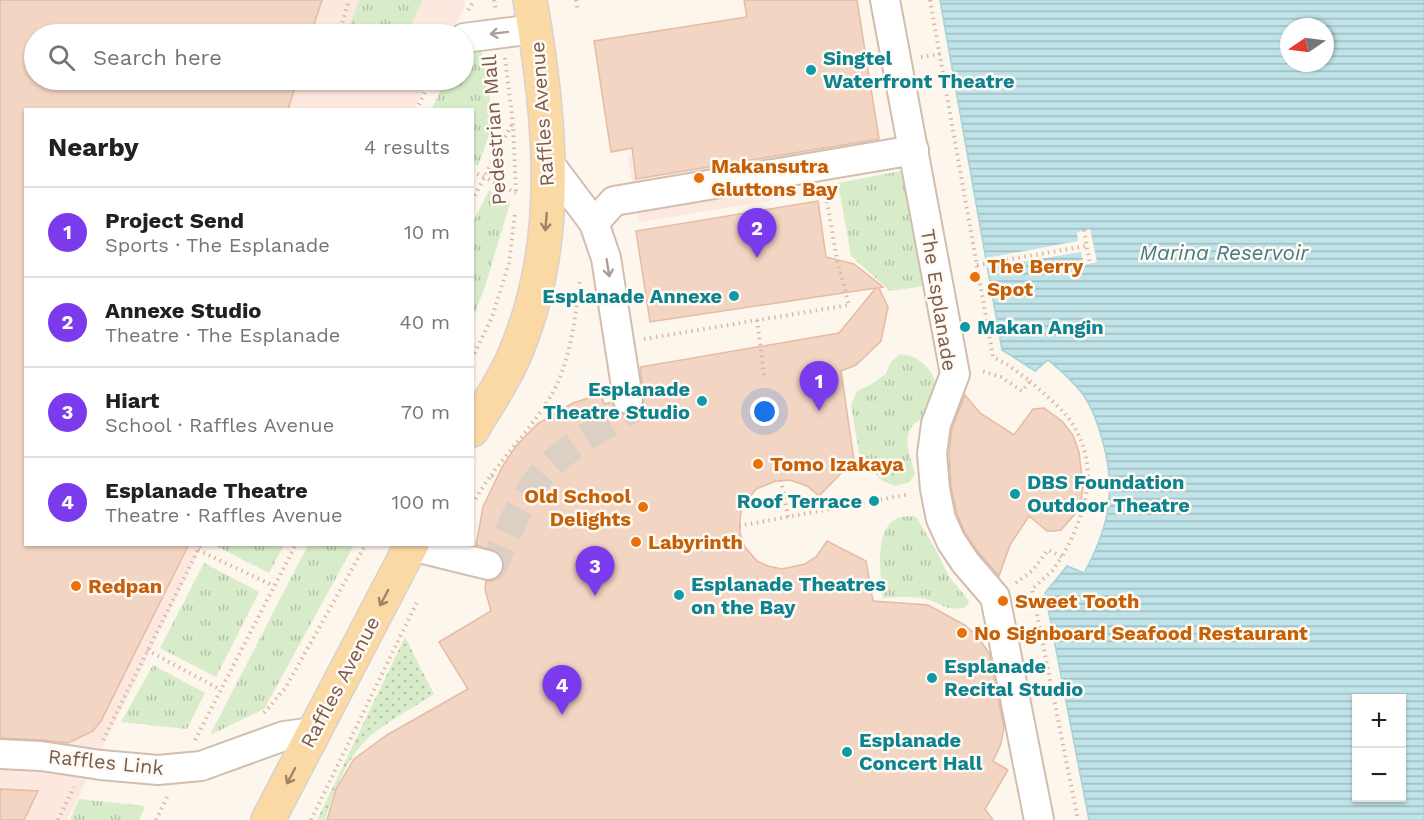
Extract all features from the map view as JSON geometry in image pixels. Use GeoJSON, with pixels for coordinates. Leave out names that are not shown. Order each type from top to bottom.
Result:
{"type":"FeatureCollection","features":[{"type":"Feature","properties":{"kind":"main road","name":"Raffles Avenue"},"geometry":{"type":"LineString","coordinates":[[474,427],[511,362],[531,307],[544,252],[549,163],[541,61],[532,15]]}},
{"type":"Feature","properties":{"kind":"main road","name":"Raffles Avenue"},"geometry":{"type":"LineString","coordinates":[[268,820],[411,546]]}},
{"type":"Feature","properties":{"kind":"street","name":"The Esplanade"},"geometry":{"type":"LineString","coordinates":[[885,0],[955,374],[936,424],[932,454],[935,489],[942,519],[951,541],[965,562],[995,597],[1039,820]]}},
{"type":"Feature","properties":{"kind":"street"},"geometry":{"type":"LineString","coordinates":[[474,37],[500,33],[532,15]]}},
{"type":"Feature","properties":{"kind":"street"},"geometry":{"type":"LineString","coordinates":[[594,223],[614,201],[914,150]]}},
{"type":"Feature","properties":{"kind":"street"},"geometry":{"type":"LineString","coordinates":[[549,163],[594,223],[606,258],[628,399]]}},
{"type":"Feature","properties":{"kind":"street"},"geometry":{"type":"LineString","coordinates":[[416,546],[488,566]]}},
{"type":"Feature","properties":{"kind":"street","name":"Raffles Link"},"geometry":{"type":"LineString","coordinates":[[0,754],[41,756],[101,765],[158,770],[201,766],[285,736],[314,732]]}},
{"type":"Feature","properties":{"kind":"path"},"geometry":{"type":"LineString","coordinates":[[342,24],[349,0]]}},
{"type":"Feature","properties":{"kind":"path","name":"Pedestrian Mall"},"geometry":{"type":"LineString","coordinates":[[494,0],[506,64],[513,123],[516,202]]}},
{"type":"Feature","properties":{"kind":"path"},"geometry":{"type":"LineString","coordinates":[[576,0],[578,11]]}},
{"type":"Feature","properties":{"kind":"path"},"geometry":{"type":"LineString","coordinates":[[930,0],[993,357],[1030,381],[1061,410],[1075,428],[1084,453],[1088,480],[1085,506],[1077,531],[1052,571],[1032,589],[1078,820]]}},
{"type":"Feature","properties":{"kind":"path"},"geometry":{"type":"LineString","coordinates":[[418,108],[426,90]]}},
{"type":"Feature","properties":{"kind":"path"},"geometry":{"type":"LineString","coordinates":[[474,197],[513,123]]}},
{"type":"Feature","properties":{"kind":"path"},"geometry":{"type":"LineString","coordinates":[[619,343],[849,305],[837,260],[821,166]]}},
{"type":"Feature","properties":{"kind":"path"},"geometry":{"type":"LineString","coordinates":[[474,172],[516,193]]}},
{"type":"Feature","properties":{"kind":"path","name":"Pedestrian Mall"},"geometry":{"type":"LineString","coordinates":[[474,355],[492,317],[509,262],[516,211]]}},
{"type":"Feature","properties":{"kind":"path"},"geometry":{"type":"LineString","coordinates":[[1084,230],[1090,264]]}},
{"type":"Feature","properties":{"kind":"path"},"geometry":{"type":"LineString","coordinates":[[977,265],[1086,246]]}},
{"type":"Feature","properties":{"kind":"path"},"geometry":{"type":"LineString","coordinates":[[474,501],[558,382],[569,347],[581,272]]}},
{"type":"Feature","properties":{"kind":"path"},"geometry":{"type":"LineString","coordinates":[[757,320],[764,375]]}},
{"type":"Feature","properties":{"kind":"path"},"geometry":{"type":"LineString","coordinates":[[955,374],[976,369],[1001,377],[1022,391],[1030,381]]}},
{"type":"Feature","properties":{"kind":"path"},"geometry":{"type":"LineString","coordinates":[[491,475],[496,479]]}},
{"type":"Feature","properties":{"kind":"path"},"geometry":{"type":"LineString","coordinates":[[781,480],[788,517]]}},
{"type":"Feature","properties":{"kind":"path"},"geometry":{"type":"LineString","coordinates":[[739,526],[935,489]]}},
{"type":"Feature","properties":{"kind":"path"},"geometry":{"type":"LineString","coordinates":[[113,741],[102,741],[200,546]]}},
{"type":"Feature","properties":{"kind":"path"},"geometry":{"type":"LineString","coordinates":[[205,738],[195,741],[295,546]]}},
{"type":"Feature","properties":{"kind":"path"},"geometry":{"type":"LineString","coordinates":[[255,718],[264,713],[286,687],[365,546]]}},
{"type":"Feature","properties":{"kind":"path"},"geometry":{"type":"LineString","coordinates":[[198,550],[274,586]]}},
{"type":"Feature","properties":{"kind":"path"},"geometry":{"type":"LineString","coordinates":[[995,597],[1034,570],[1048,550],[1062,557]]}},
{"type":"Feature","properties":{"kind":"path"},"geometry":{"type":"LineString","coordinates":[[311,820],[421,595]]}},
{"type":"Feature","properties":{"kind":"path"},"geometry":{"type":"LineString","coordinates":[[147,650],[221,690]]}},
{"type":"Feature","properties":{"kind":"path"},"geometry":{"type":"LineString","coordinates":[[58,820],[77,781]]}},
{"type":"Feature","properties":{"kind":"path"},"geometry":{"type":"LineString","coordinates":[[156,820],[168,796],[161,790]]}},
{"type":"Feature","properties":{"kind":"shaded area"},"geometry":{"type":"Polygon","coordinates":[[[0,0],[464,0],[465,6],[456,24],[24,24],[24,90],[424,90],[415,108],[24,108],[24,546],[202,546],[67,820],[0,820],[0,0]]]}},
{"type":"Feature","properties":{"kind":"shaded area","name":"Makansutra Gluttons Bay"},"geometry":{"type":"Polygon","coordinates":[[[759,134],[770,201],[639,222],[628,156],[759,134]]]}},
{"type":"Feature","properties":{"kind":"green space"},"geometry":{"type":"Polygon","coordinates":[[[359,0],[423,0],[411,24],[351,24],[359,0]]]}},
{"type":"Feature","properties":{"kind":"green space"},"geometry":{"type":"Polygon","coordinates":[[[481,49],[494,122],[478,166],[474,164],[474,108],[432,108],[441,90],[474,90],[474,50],[481,49]]]}},
{"type":"Feature","properties":{"kind":"green space"},"geometry":{"type":"Polygon","coordinates":[[[906,170],[925,286],[890,291],[851,256],[838,183],[906,170]]]}},
{"type":"Feature","properties":{"kind":"green space"},"geometry":{"type":"Polygon","coordinates":[[[489,190],[510,203],[484,290],[474,315],[474,220],[489,190]]]}},
{"type":"Feature","properties":{"kind":"green space"},"geometry":{"type":"Polygon","coordinates":[[[900,354],[919,360],[930,371],[936,386],[937,400],[932,410],[912,426],[908,434],[908,446],[915,474],[910,482],[896,486],[883,481],[860,459],[851,405],[857,391],[886,374],[890,363],[900,354]]]}},
{"type":"Feature","properties":{"kind":"green space"},"geometry":{"type":"Polygon","coordinates":[[[906,516],[916,517],[948,575],[969,601],[966,607],[949,608],[915,597],[883,598],[880,557],[883,536],[893,521],[906,516]]]}},
{"type":"Feature","properties":{"kind":"green space"},"geometry":{"type":"Polygon","coordinates":[[[216,546],[283,546],[269,573],[216,546]]]}},
{"type":"Feature","properties":{"kind":"green space"},"geometry":{"type":"Polygon","coordinates":[[[307,546],[353,546],[264,709],[210,735],[307,546]]]}},
{"type":"Feature","properties":{"kind":"green space"},"geometry":{"type":"Polygon","coordinates":[[[204,563],[259,592],[216,677],[160,648],[204,563]]]}},
{"type":"Feature","properties":{"kind":"green space"},"geometry":{"type":"Polygon","coordinates":[[[405,637],[434,694],[368,738],[353,756],[341,776],[325,820],[317,820],[405,637]]]}},
{"type":"Feature","properties":{"kind":"green space"},"geometry":{"type":"Polygon","coordinates":[[[153,665],[205,693],[187,729],[121,722],[153,665]]]}},
{"type":"Feature","properties":{"kind":"green space"},"geometry":{"type":"Polygon","coordinates":[[[79,799],[145,806],[139,820],[70,820],[79,799]]]}},
{"type":"Feature","properties":{"kind":"water","name":"Marina Reservoir"},"geometry":{"type":"Polygon","coordinates":[[[940,0],[1424,0],[1424,820],[1089,820],[1045,593],[1067,566],[1084,573],[1093,556],[1105,524],[1108,508],[1107,457],[1093,411],[1072,381],[1048,360],[1035,371],[1002,350],[940,0]]]}},
{"type":"Feature","properties":{"kind":"pier"},"geometry":{"type":"Polygon","coordinates":[[[1090,229],[1097,262],[1084,265],[1081,252],[987,268],[986,258],[1078,241],[1077,232],[1090,229]]]}},
{"type":"Feature","properties":{"kind":"building"},"geometry":{"type":"Polygon","coordinates":[[[0,0],[322,0],[314,24],[24,24],[24,90],[294,90],[289,108],[24,108],[24,546],[188,546],[101,721],[93,731],[68,743],[0,738],[0,0]]]}},
{"type":"Feature","properties":{"kind":"building"},"geometry":{"type":"Polygon","coordinates":[[[744,0],[857,0],[879,139],[636,179],[632,148],[611,152],[594,41],[747,17],[744,0]]]}},
{"type":"Feature","properties":{"kind":"building"},"geometry":{"type":"Polygon","coordinates":[[[818,201],[826,257],[854,264],[883,287],[879,288],[888,307],[881,341],[856,365],[841,371],[854,460],[819,496],[807,486],[790,480],[776,481],[756,489],[742,507],[740,533],[745,547],[757,561],[782,569],[805,564],[816,557],[827,541],[866,561],[873,601],[928,605],[965,625],[978,637],[989,653],[1004,727],[1001,744],[993,761],[1008,770],[985,809],[993,820],[327,820],[336,789],[354,759],[387,735],[468,689],[439,642],[491,611],[485,589],[486,581],[493,581],[500,576],[504,568],[504,561],[499,553],[476,545],[483,507],[502,467],[516,446],[537,424],[573,403],[601,394],[604,404],[612,402],[615,409],[622,414],[630,415],[638,412],[643,405],[644,397],[640,367],[839,333],[876,288],[650,322],[636,231],[818,201]]]}},
{"type":"Feature","properties":{"kind":"building","name":"DBS Foundation Outdoor Theatre"},"geometry":{"type":"Polygon","coordinates":[[[965,395],[980,413],[1014,435],[1033,409],[1044,408],[1062,421],[1073,435],[1079,452],[1083,486],[1081,501],[1076,513],[1061,530],[1054,531],[1047,531],[1029,516],[1010,545],[999,576],[965,533],[957,514],[951,487],[949,454],[952,428],[965,395]]]}},
{"type":"Feature","properties":{"kind":"building"},"geometry":{"type":"Polygon","coordinates":[[[0,789],[38,791],[24,820],[0,820],[0,789]]]}},
{"type":"Feature","properties":{"kind":"tunnel"},"geometry":{"type":"LineString","coordinates":[[488,565],[493,567],[521,506],[543,473],[572,447],[630,410],[628,399]]}},
{"type":"Feature","properties":{"kind":"place","name":"Singtel Waterfront Theatre"},"geometry":{"type":"Point","coordinates":[811,70]}},
{"type":"Feature","properties":{"kind":"place","name":"Makansutra Gluttons Bay"},"geometry":{"type":"Point","coordinates":[699,178]}},
{"type":"Feature","properties":{"kind":"place","name":"Annexe Studio"},"geometry":{"type":"Point","coordinates":[757,258]}},
{"type":"Feature","properties":{"kind":"place","name":"The Berry Spot"},"geometry":{"type":"Point","coordinates":[975,277]}},
{"type":"Feature","properties":{"kind":"place","name":"Esplanade Annexe"},"geometry":{"type":"Point","coordinates":[734,296]}},
{"type":"Feature","properties":{"kind":"place","name":"Makan Angin"},"geometry":{"type":"Point","coordinates":[965,327]}},
{"type":"Feature","properties":{"kind":"place","name":"Esplanade Theatre Studio"},"geometry":{"type":"Point","coordinates":[702,401]}},
{"type":"Feature","properties":{"kind":"place","name":"Project Send"},"geometry":{"type":"Point","coordinates":[819,411]}},
{"type":"Feature","properties":{"kind":"place","name":"Tomo Izakaya"},"geometry":{"type":"Point","coordinates":[758,464]}},
{"type":"Feature","properties":{"kind":"place","name":"DBS Foundation Outdoor Theatre"},"geometry":{"type":"Point","coordinates":[1015,494]}},
{"type":"Feature","properties":{"kind":"place","name":"Roof Terrace"},"geometry":{"type":"Point","coordinates":[874,501]}},
{"type":"Feature","properties":{"kind":"place","name":"Old School Delights"},"geometry":{"type":"Point","coordinates":[643,507]}},
{"type":"Feature","properties":{"kind":"place","name":"Labyrinth"},"geometry":{"type":"Point","coordinates":[636,542]}},
{"type":"Feature","properties":{"kind":"place","name":"Redpan"},"geometry":{"type":"Point","coordinates":[76,586]}},
{"type":"Feature","properties":{"kind":"place","name":"Esplanade Theatres on the Bay"},"geometry":{"type":"Point","coordinates":[679,595]}},
{"type":"Feature","properties":{"kind":"place","name":"Hiart"},"geometry":{"type":"Point","coordinates":[595,596]}},
{"type":"Feature","properties":{"kind":"place","name":"Sweet Tooth"},"geometry":{"type":"Point","coordinates":[1003,601]}},
{"type":"Feature","properties":{"kind":"place","name":"No Signboard Seafood Restaurant"},"geometry":{"type":"Point","coordinates":[962,633]}},
{"type":"Feature","properties":{"kind":"place","name":"Esplanade Recital Studio"},"geometry":{"type":"Point","coordinates":[932,678]}},
{"type":"Feature","properties":{"kind":"place","name":"Esplanade Theatre"},"geometry":{"type":"Point","coordinates":[562,715]}},
{"type":"Feature","properties":{"kind":"place","name":"Esplanade Concert Hall"},"geometry":{"type":"Point","coordinates":[847,752]}}]}
